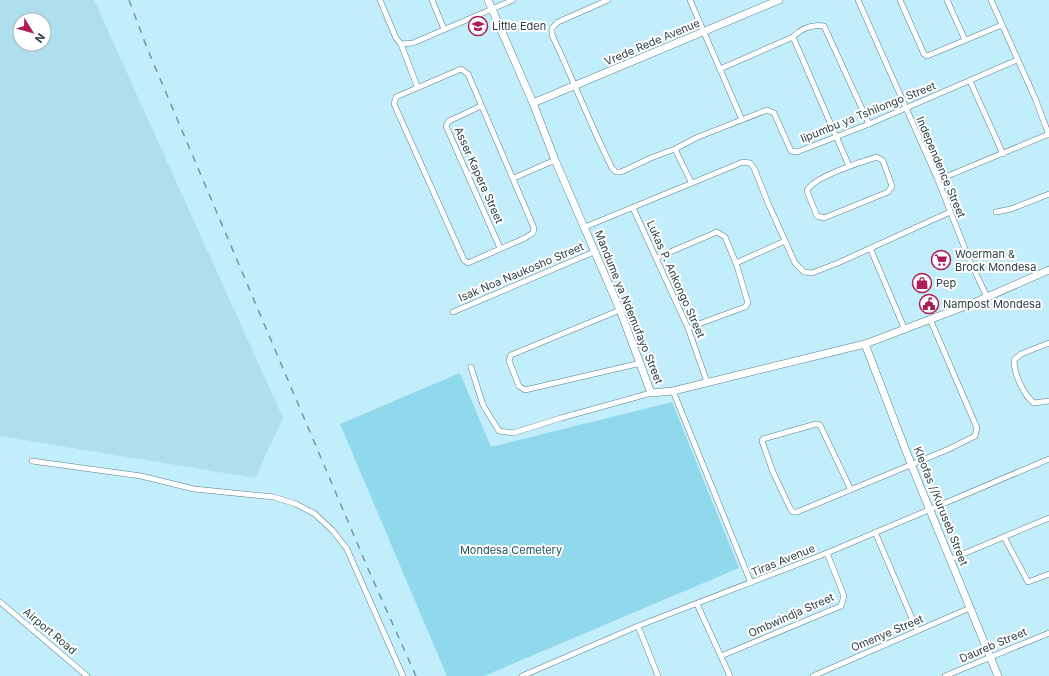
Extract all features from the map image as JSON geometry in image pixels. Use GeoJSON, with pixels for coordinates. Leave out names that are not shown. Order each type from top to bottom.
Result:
{"type":"FeatureCollection","features":[{"type":"Feature","properties":{"kind":"street"},"geometry":{"type":"LineString","coordinates":[[380,0],[396,38],[401,44],[417,86]]}},
{"type":"Feature","properties":{"kind":"street"},"geometry":{"type":"LineString","coordinates":[[432,0],[444,29]]}},
{"type":"Feature","properties":{"kind":"street","name":"Mandume ya Ndemufayo Street"},"geometry":{"type":"LineString","coordinates":[[488,0],[533,103],[555,160],[596,251],[641,363],[651,393],[673,391],[865,344],[905,330],[1049,270]]}},
{"type":"Feature","properties":{"kind":"street"},"geometry":{"type":"LineString","coordinates":[[401,44],[413,43],[513,0]]}},
{"type":"Feature","properties":{"kind":"street"},"geometry":{"type":"LineString","coordinates":[[576,86],[552,35],[552,28],[558,22],[608,0]]}},
{"type":"Feature","properties":{"kind":"street"},"geometry":{"type":"LineString","coordinates":[[690,0],[742,120]]}},
{"type":"Feature","properties":{"kind":"street","name":"Vrede Rede Avenue"},"geometry":{"type":"LineString","coordinates":[[533,103],[779,0]]}},
{"type":"Feature","properties":{"kind":"street","name":"Independence Street"},"geometry":{"type":"LineString","coordinates":[[858,0],[938,180],[950,212],[987,297]]}},
{"type":"Feature","properties":{"kind":"street"},"geometry":{"type":"LineString","coordinates":[[900,0],[924,54],[927,56],[1002,25]]}},
{"type":"Feature","properties":{"kind":"street"},"geometry":{"type":"LineString","coordinates":[[947,0],[965,40]]}},
{"type":"Feature","properties":{"kind":"street"},"geometry":{"type":"LineString","coordinates":[[938,180],[1049,134],[1035,98],[991,0]]}},
{"type":"Feature","properties":{"kind":"street"},"geometry":{"type":"LineString","coordinates":[[720,69],[793,37],[798,31],[814,24],[824,26],[869,124]]}},
{"type":"Feature","properties":{"kind":"street"},"geometry":{"type":"LineString","coordinates":[[793,37],[849,166]]}},
{"type":"Feature","properties":{"kind":"street","name":"Iipumbu ya Tshilongo Street"},"geometry":{"type":"LineString","coordinates":[[576,86],[594,132],[612,168],[616,172],[621,172],[653,157],[675,149],[698,136],[767,110],[771,110],[774,113],[791,151],[794,152],[869,124],[1017,60]]}},
{"type":"Feature","properties":{"kind":"street"},"geometry":{"type":"LineString","coordinates":[[461,69],[465,70],[468,74],[481,106],[514,178],[534,228],[533,233],[526,238],[500,248],[471,262],[464,260],[394,104],[396,97],[417,86],[461,69]]}},
{"type":"Feature","properties":{"kind":"street"},"geometry":{"type":"LineString","coordinates":[[970,81],[1003,154]]}},
{"type":"Feature","properties":{"kind":"street","name":"Asser Kapere Street"},"geometry":{"type":"LineString","coordinates":[[481,106],[449,121],[446,126],[500,248]]}},
{"type":"Feature","properties":{"kind":"street"},"geometry":{"type":"LineString","coordinates":[[675,149],[691,182]]}},
{"type":"Feature","properties":{"kind":"street"},"geometry":{"type":"LineString","coordinates":[[877,157],[883,161],[892,186],[888,192],[824,218],[820,218],[817,216],[811,203],[807,191],[808,188],[849,166],[877,157]]}},
{"type":"Feature","properties":{"kind":"street"},"geometry":{"type":"LineString","coordinates":[[514,178],[555,160]]}},
{"type":"Feature","properties":{"kind":"street"},"geometry":{"type":"LineString","coordinates":[[585,227],[633,208],[691,182],[743,162],[750,163],[754,168],[795,264],[804,272],[812,273],[871,250],[950,212]]}},
{"type":"Feature","properties":{"kind":"street"},"geometry":{"type":"LineString","coordinates":[[996,212],[1011,209],[1049,194]]}},
{"type":"Feature","properties":{"kind":"street","name":"Lukas P. Ankongo Street"},"geometry":{"type":"LineString","coordinates":[[633,208],[688,328],[707,382]]}},
{"type":"Feature","properties":{"kind":"street"},"geometry":{"type":"LineString","coordinates":[[656,258],[717,232],[724,237],[736,263],[748,300],[745,307],[688,328]]}},
{"type":"Feature","properties":{"kind":"street"},"geometry":{"type":"LineString","coordinates":[[736,263],[785,242]]}},
{"type":"Feature","properties":{"kind":"street"},"geometry":{"type":"LineString","coordinates":[[871,250],[905,330]]}},
{"type":"Feature","properties":{"kind":"street","name":"Isak Noa Naukosho Street"},"geometry":{"type":"LineString","coordinates":[[453,312],[596,251]]}},
{"type":"Feature","properties":{"kind":"street"},"geometry":{"type":"LineString","coordinates":[[620,310],[511,355],[509,361],[519,386],[525,390],[641,363]]}},
{"type":"Feature","properties":{"kind":"street"},"geometry":{"type":"LineString","coordinates":[[851,490],[820,425],[816,424],[764,439],[762,441],[773,472],[793,512],[797,512],[851,490],[975,436],[977,432],[930,319]]}},
{"type":"Feature","properties":{"kind":"street"},"geometry":{"type":"LineString","coordinates":[[1049,343],[1021,354],[1014,360],[1014,369],[1028,398],[1034,403],[1049,400]]}},
{"type":"Feature","properties":{"kind":"street","name":"Kleofas //Kuruseb Street"},"geometry":{"type":"LineString","coordinates":[[865,344],[911,464],[998,676]]}},
{"type":"Feature","properties":{"kind":"street"},"geometry":{"type":"LineString","coordinates":[[471,367],[483,405],[499,432],[513,433],[651,393]]}},
{"type":"Feature","properties":{"kind":"street"},"geometry":{"type":"LineString","coordinates":[[673,391],[751,583]]}},
{"type":"Feature","properties":{"kind":"street","name":"Tiras Avenue"},"geometry":{"type":"LineString","coordinates":[[526,675],[638,626],[827,553],[1049,459]]}},
{"type":"Feature","properties":{"kind":"street"},"geometry":{"type":"LineString","coordinates":[[32,461],[141,476],[194,489],[274,497],[296,504],[315,514],[333,531],[347,549],[403,676]]}},
{"type":"Feature","properties":{"kind":"street"},"geometry":{"type":"LineString","coordinates":[[951,559],[1049,518]]}},
{"type":"Feature","properties":{"kind":"street"},"geometry":{"type":"LineString","coordinates":[[875,532],[917,630]]}},
{"type":"Feature","properties":{"kind":"street"},"geometry":{"type":"LineString","coordinates":[[1004,537],[1028,582],[1049,574]]}},
{"type":"Feature","properties":{"kind":"street","name":"Ombwindja Street"},"geometry":{"type":"LineString","coordinates":[[721,656],[841,606],[844,601],[844,596],[827,553]]}},
{"type":"Feature","properties":{"kind":"street","name":"Airport Road"},"geometry":{"type":"LineString","coordinates":[[0,602],[87,676]]}},
{"type":"Feature","properties":{"kind":"street"},"geometry":{"type":"LineString","coordinates":[[697,604],[730,676]]}},
{"type":"Feature","properties":{"kind":"street","name":"Omenye Street"},"geometry":{"type":"LineString","coordinates":[[813,676],[821,674],[917,630],[970,608]]}},
{"type":"Feature","properties":{"kind":"street"},"geometry":{"type":"LineString","coordinates":[[638,626],[658,676]]}},
{"type":"Feature","properties":{"kind":"street","name":"Daureb Street"},"geometry":{"type":"LineString","coordinates":[[945,676],[1049,633]]}},
{"type":"Feature","properties":{"kind":"shaded area"},"geometry":{"type":"Polygon","coordinates":[[[0,0],[94,0],[283,418],[255,478],[0,436],[0,0]]]}},
{"type":"Feature","properties":{"kind":"shaded area","name":"Little Eden"},"geometry":{"type":"Polygon","coordinates":[[[483,17],[489,28],[473,35],[468,23],[483,17]]]}},
{"type":"Feature","properties":{"kind":"green space","name":"Mondesa Cemetery"},"geometry":{"type":"Polygon","coordinates":[[[460,373],[491,447],[672,402],[739,568],[484,676],[447,676],[340,424],[460,373]]]}},
{"type":"Feature","properties":{"kind":"railway"},"geometry":{"type":"LineString","coordinates":[[129,0],[147,48],[369,571],[416,676]]}},
{"type":"Feature","properties":{"kind":"place","name":"Little Eden"},"geometry":{"type":"Point","coordinates":[478,26]}},
{"type":"Feature","properties":{"kind":"place","name":"Woerman & Brock Mondesa"},"geometry":{"type":"Point","coordinates":[941,260]}},
{"type":"Feature","properties":{"kind":"place","name":"Pep"},"geometry":{"type":"Point","coordinates":[922,283]}},
{"type":"Feature","properties":{"kind":"place","name":"Nampost Mondesa"},"geometry":{"type":"Point","coordinates":[929,304]}}]}
